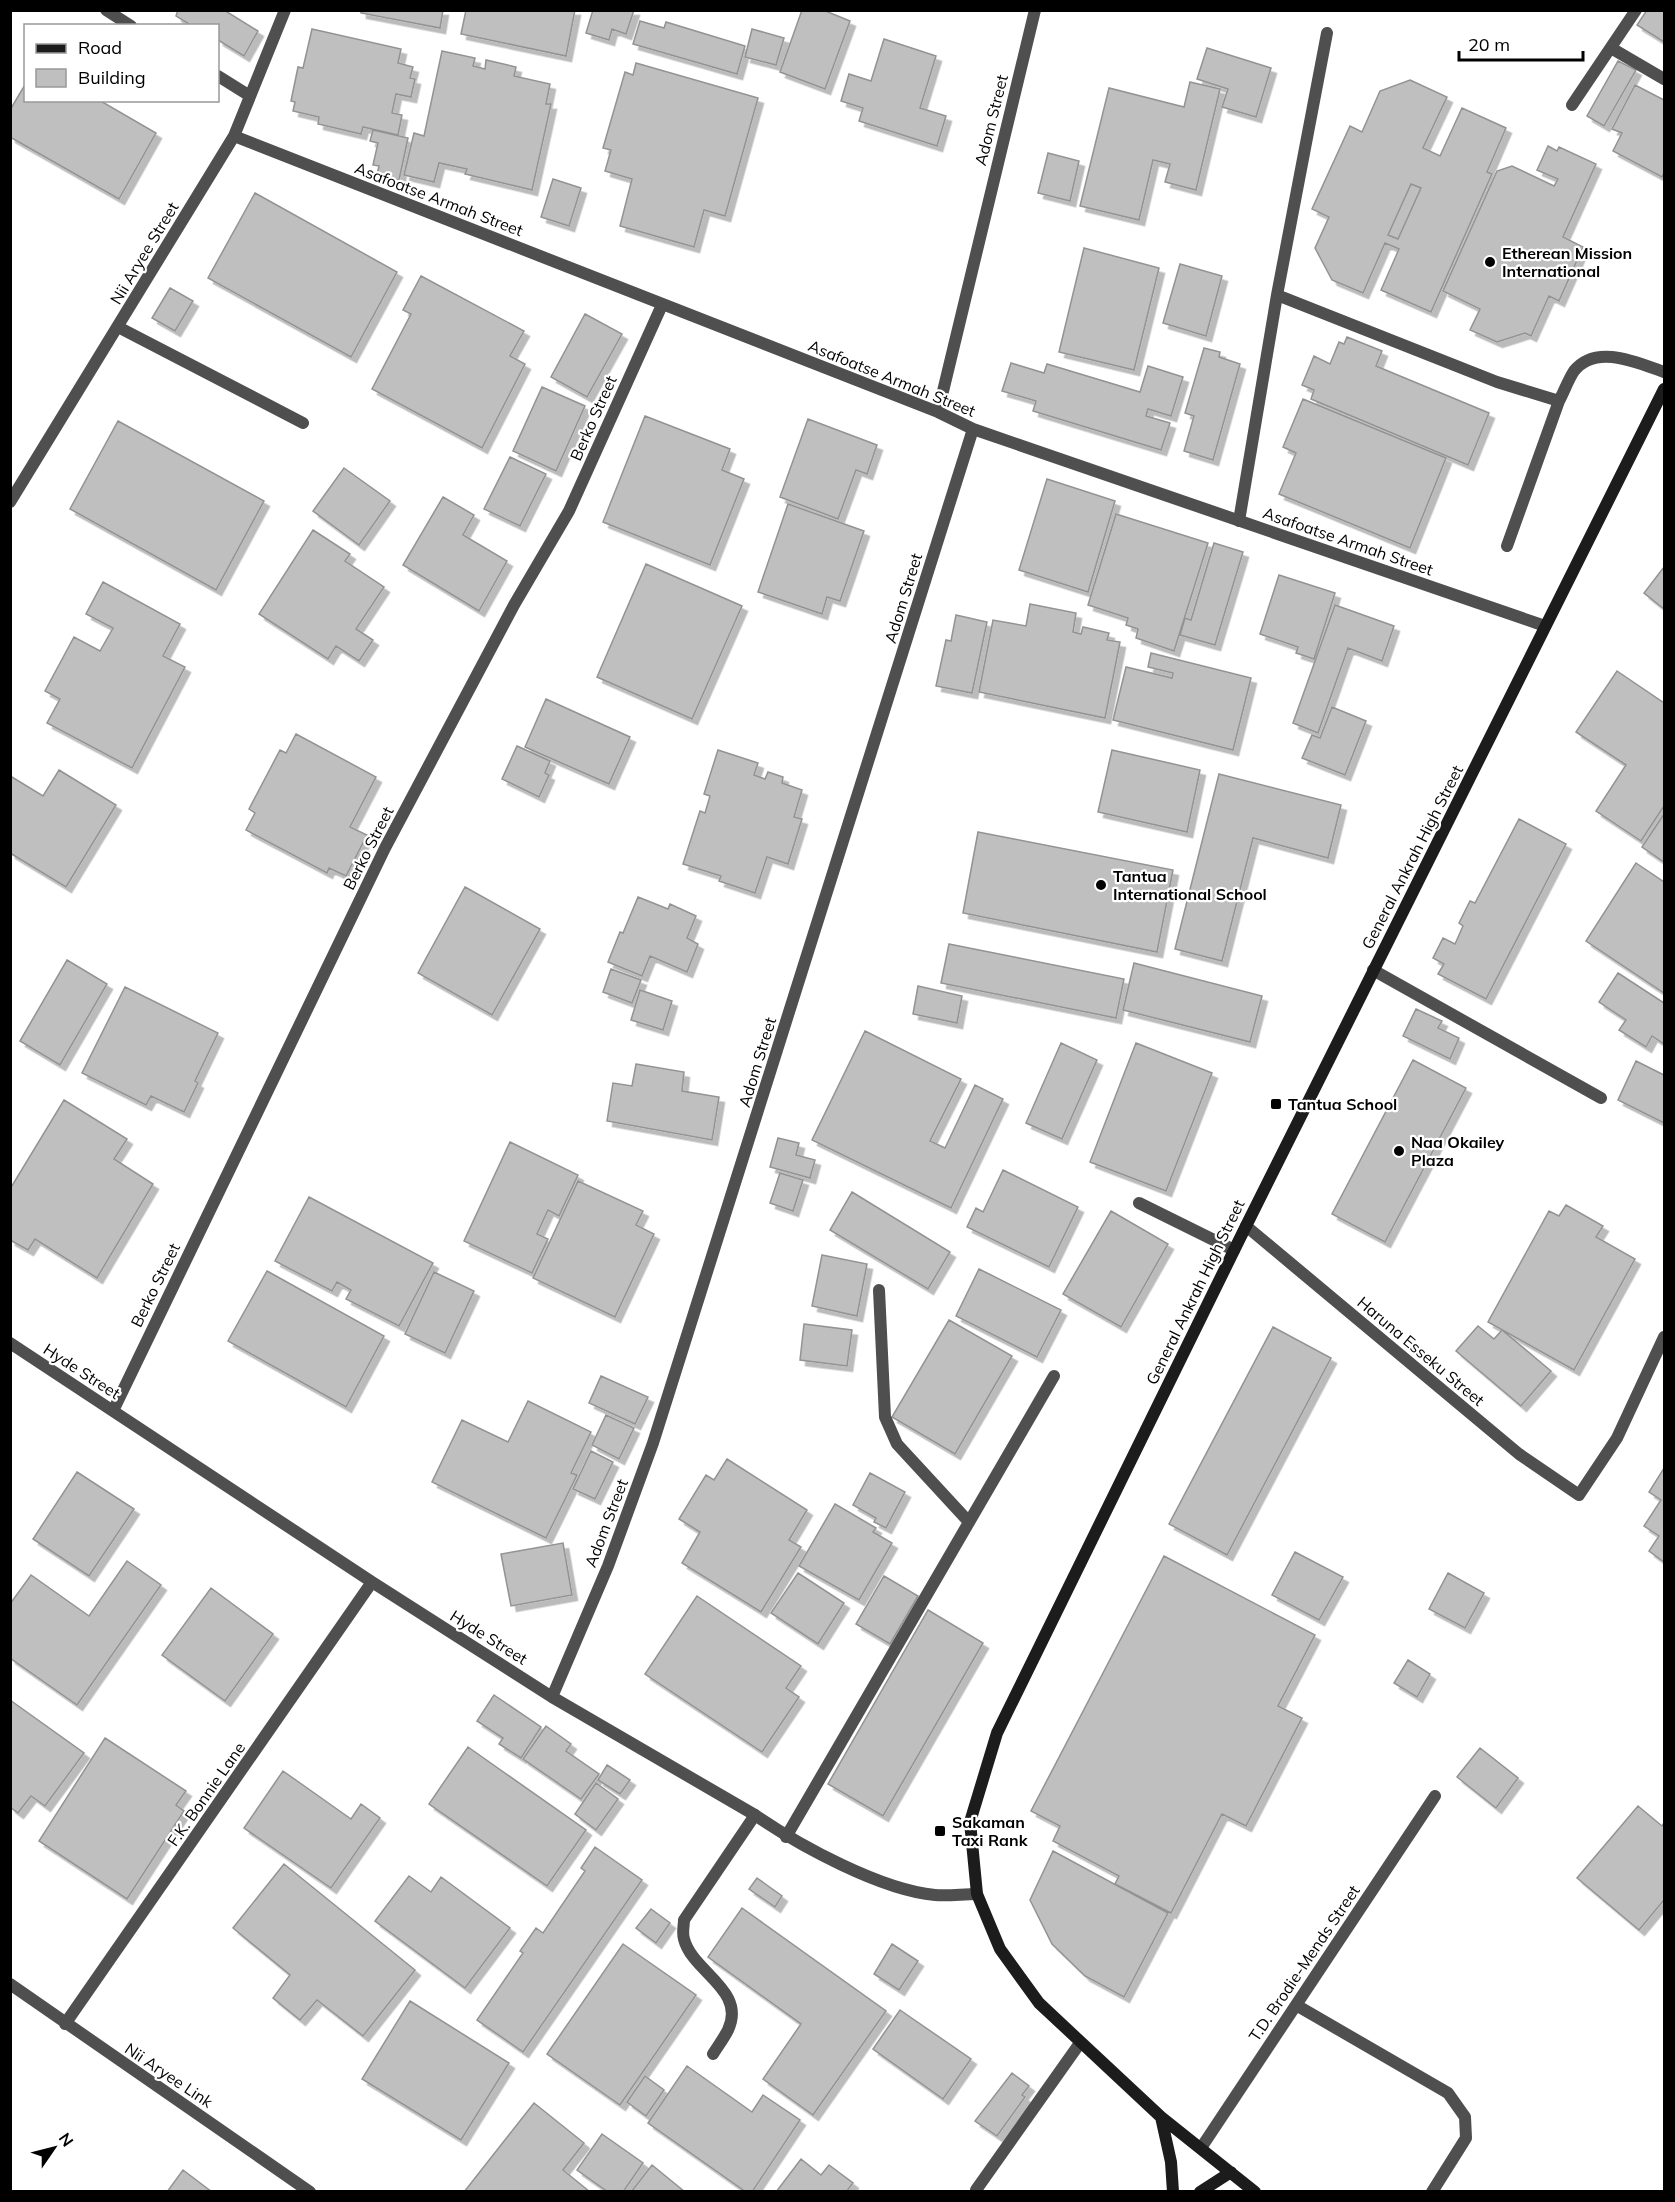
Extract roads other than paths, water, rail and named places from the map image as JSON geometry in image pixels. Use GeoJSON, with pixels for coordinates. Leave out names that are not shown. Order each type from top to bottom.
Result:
{"type":"FeatureCollection","features":[{"type":"Feature","properties":{"kind":"main road","name":"General Ankrah High Street"},"geometry":{"type":"LineString","coordinates":[[1255,2192],[1161,2117],[1039,2003],[1000,1949],[977,1894],[970,1822],[997,1733],[1234,1250],[1665,389]]}},
{"type":"Feature","properties":{"kind":"main road"},"geometry":{"type":"LineString","coordinates":[[1161,2117],[1171,2162],[1173,2192]]}},
{"type":"Feature","properties":{"kind":"main road"},"geometry":{"type":"LineString","coordinates":[[1200,2192],[1231,2172]]}},
{"type":"Feature","properties":{"kind":"street"},"geometry":{"type":"LineString","coordinates":[[106,10],[128,24]]}},
{"type":"Feature","properties":{"kind":"street","name":"Nii Aryee Street"},"geometry":{"type":"LineString","coordinates":[[10,502],[234,136],[285,10]]}},
{"type":"Feature","properties":{"kind":"street","name":"Adom Street"},"geometry":{"type":"LineString","coordinates":[[938,412],[1035,10]]}},
{"type":"Feature","properties":{"kind":"street"},"geometry":{"type":"LineString","coordinates":[[1572,105],[1636,10]]}},
{"type":"Feature","properties":{"kind":"street"},"geometry":{"type":"LineString","coordinates":[[1239,521],[1277,295],[1327,33]]}},
{"type":"Feature","properties":{"kind":"street"},"geometry":{"type":"LineString","coordinates":[[1611,48],[1665,79]]}},
{"type":"Feature","properties":{"kind":"street"},"geometry":{"type":"LineString","coordinates":[[219,77],[250,96]]}},
{"type":"Feature","properties":{"kind":"street","name":"Asafoatse Armah Street"},"geometry":{"type":"LineString","coordinates":[[234,136],[938,412],[973,429],[1545,626]]}},
{"type":"Feature","properties":{"kind":"street"},"geometry":{"type":"LineString","coordinates":[[1277,295],[1497,382],[1559,401]]}},
{"type":"Feature","properties":{"kind":"street","name":"Berko Street"},"geometry":{"type":"LineString","coordinates":[[113,1411],[385,848],[514,605],[569,511],[662,305]]}},
{"type":"Feature","properties":{"kind":"street"},"geometry":{"type":"LineString","coordinates":[[118,327],[303,423]]}},
{"type":"Feature","properties":{"kind":"street"},"geometry":{"type":"LineString","coordinates":[[1507,546],[1559,401],[1575,370],[1589,361],[1605,356],[1665,372]]}},
{"type":"Feature","properties":{"kind":"street","name":"Adom Street"},"geometry":{"type":"LineString","coordinates":[[552,1697],[608,1566],[653,1443],[973,429]]}},
{"type":"Feature","properties":{"kind":"street"},"geometry":{"type":"LineString","coordinates":[[1374,970],[1600,1098]]}},
{"type":"Feature","properties":{"kind":"street"},"geometry":{"type":"LineString","coordinates":[[1139,1203],[1234,1250]]}},
{"type":"Feature","properties":{"kind":"street","name":"Haruna Esseku Street"},"geometry":{"type":"LineString","coordinates":[[1246,1226],[1519,1454],[1580,1495],[1617,1438],[1665,1337]]}},
{"type":"Feature","properties":{"kind":"street"},"geometry":{"type":"LineString","coordinates":[[879,1290],[885,1417],[897,1444],[969,1522]]}},
{"type":"Feature","properties":{"kind":"street","name":"Hyde Street"},"geometry":{"type":"LineString","coordinates":[[10,1343],[372,1582],[552,1697],[755,1815],[786,1837],[877,1880],[907,1889],[936,1895],[977,1894]]}},
{"type":"Feature","properties":{"kind":"street"},"geometry":{"type":"LineString","coordinates":[[786,1837],[1054,1376]]}},
{"type":"Feature","properties":{"kind":"street","name":"F.K. Bonnie Lane"},"geometry":{"type":"LineString","coordinates":[[65,2024],[372,1582]]}},
{"type":"Feature","properties":{"kind":"street","name":"T.D. Brodie-Mends Street"},"geometry":{"type":"LineString","coordinates":[[1201,2148],[1435,1796]]}},
{"type":"Feature","properties":{"kind":"street"},"geometry":{"type":"LineString","coordinates":[[713,2054],[729,2029],[732,2008],[723,1990],[694,1958],[684,1939],[684,1920],[755,1815]]}},
{"type":"Feature","properties":{"kind":"street","name":"Nii Aryee Link"},"geometry":{"type":"LineString","coordinates":[[10,1984],[310,2192]]}},
{"type":"Feature","properties":{"kind":"street"},"geometry":{"type":"LineString","coordinates":[[1296,2005],[1448,2093],[1465,2117],[1466,2138],[1432,2192]]}},
{"type":"Feature","properties":{"kind":"street"},"geometry":{"type":"LineString","coordinates":[[976,2190],[1080,2043]]}},
{"type":"Feature","properties":{"kind":"place","name":"Etherean Mission International"},"geometry":{"type":"Point","coordinates":[1490,262]}},
{"type":"Feature","properties":{"kind":"place","name":"Tantua International School"},"geometry":{"type":"Point","coordinates":[1101,885]}},
{"type":"Feature","properties":{"kind":"place","name":"Tantua School"},"geometry":{"type":"Point","coordinates":[1276,1104]}},
{"type":"Feature","properties":{"kind":"place","name":"Naa Okailey Plaza"},"geometry":{"type":"Point","coordinates":[1399,1151]}},
{"type":"Feature","properties":{"kind":"place","name":"Sakaman Taxi Rank"},"geometry":{"type":"Point","coordinates":[940,1831]}}]}
